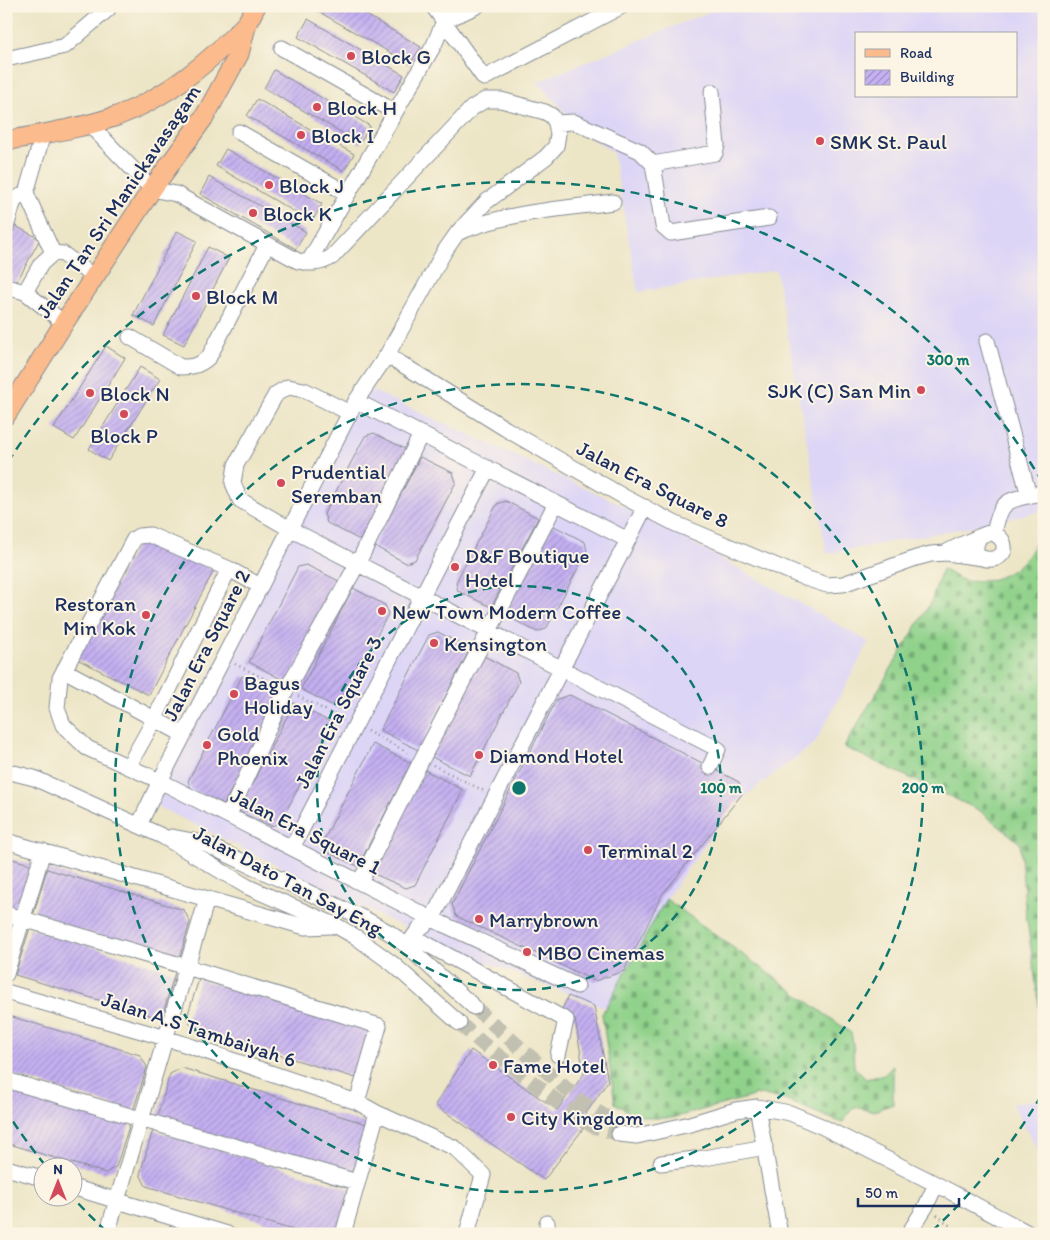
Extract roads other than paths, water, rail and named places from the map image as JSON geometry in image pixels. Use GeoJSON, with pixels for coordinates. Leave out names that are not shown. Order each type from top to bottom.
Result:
{"type":"FeatureCollection","features":[{"type":"Feature","properties":{"kind":"main road"},"geometry":{"type":"LineString","coordinates":[[6,141],[89,124],[142,105],[173,87],[217,54],[254,11]]}},
{"type":"Feature","properties":{"kind":"main road","name":"Jalan Tan Sri Manickavasagam"},"geometry":{"type":"LineString","coordinates":[[6,415],[94,276],[152,189],[205,116],[239,54],[254,11]]}},
{"type":"Feature","properties":{"kind":"street"},"geometry":{"type":"LineString","coordinates":[[432,6],[484,78],[622,6]]}},
{"type":"Feature","properties":{"kind":"street"},"geometry":{"type":"LineString","coordinates":[[308,263],[434,45],[444,21],[477,6]]}},
{"type":"Feature","properties":{"kind":"street"},"geometry":{"type":"LineString","coordinates":[[6,59],[65,46],[108,9]]}},
{"type":"Feature","properties":{"kind":"street"},"geometry":{"type":"LineString","coordinates":[[282,48],[395,112]]}},
{"type":"Feature","properties":{"kind":"street"},"geometry":{"type":"LineString","coordinates":[[653,164],[715,154],[717,146],[712,92]]}},
{"type":"Feature","properties":{"kind":"street"},"geometry":{"type":"LineString","coordinates":[[89,124],[152,189],[176,194],[267,245],[298,261],[308,263],[322,263],[332,257],[472,108],[485,100],[501,100],[545,112],[552,116],[556,123],[574,122],[640,151],[653,164],[663,226],[671,233],[769,218]]}},
{"type":"Feature","properties":{"kind":"street","name":"Jalan Era Square 2"},"geometry":{"type":"LineString","coordinates":[[139,825],[160,780],[353,407],[387,355],[444,252],[458,232],[486,202],[551,152],[556,146],[558,134],[556,123]]}},
{"type":"Feature","properties":{"kind":"street"},"geometry":{"type":"LineString","coordinates":[[239,132],[348,194]]}},
{"type":"Feature","properties":{"kind":"street"},"geometry":{"type":"LineString","coordinates":[[6,227],[16,197],[43,134]]}},
{"type":"Feature","properties":{"kind":"street"},"geometry":{"type":"LineString","coordinates":[[16,197],[53,253]]}},
{"type":"Feature","properties":{"kind":"street"},"geometry":{"type":"LineString","coordinates":[[458,232],[482,223],[513,216],[613,202]]}},
{"type":"Feature","properties":{"kind":"street"},"geometry":{"type":"LineString","coordinates":[[130,337],[181,367],[201,364],[210,357],[267,245]]}},
{"type":"Feature","properties":{"kind":"street"},"geometry":{"type":"LineString","coordinates":[[25,292],[41,264],[53,253],[63,254],[94,276]]}},
{"type":"Feature","properties":{"kind":"street"},"geometry":{"type":"LineString","coordinates":[[6,287],[25,292],[64,323]]}},
{"type":"Feature","properties":{"kind":"street"},"geometry":{"type":"LineString","coordinates":[[987,341],[1036,494],[1016,499],[1003,505],[987,536],[977,542],[977,551],[983,558],[995,559],[1002,554],[1003,542],[987,536]]}},
{"type":"Feature","properties":{"kind":"street","name":"Jalan Era Square 8"},"geometry":{"type":"LineString","coordinates":[[387,355],[506,430],[676,524],[806,578],[827,585],[843,584],[916,558],[946,552],[983,558]]}},
{"type":"Feature","properties":{"kind":"street"},"geometry":{"type":"LineString","coordinates":[[628,540],[421,434],[304,390],[288,387],[276,394],[236,465],[233,483],[240,500],[290,529],[562,667],[718,749],[710,767]]}},
{"type":"Feature","properties":{"kind":"street"},"geometry":{"type":"LineString","coordinates":[[229,815],[286,690],[358,563],[421,434]]}},
{"type":"Feature","properties":{"kind":"street","name":"Jalan Era Square 3"},"geometry":{"type":"LineString","coordinates":[[292,848],[488,468]]}},
{"type":"Feature","properties":{"kind":"street"},"geometry":{"type":"LineString","coordinates":[[360,882],[556,503]]}},
{"type":"Feature","properties":{"kind":"street"},"geometry":{"type":"LineString","coordinates":[[558,1055],[566,1020],[411,942],[420,929],[432,919],[645,507]]}},
{"type":"Feature","properties":{"kind":"street","name":"Jalan Era Square 1"},"geometry":{"type":"LineString","coordinates":[[260,586],[150,535],[139,536],[134,539],[64,670],[59,683],[57,708],[63,725],[87,748],[160,780],[432,919],[577,986]]}},
{"type":"Feature","properties":{"kind":"street","name":"Jalan Era Square 8"},"geometry":{"type":"LineString","coordinates":[[946,552],[954,547],[987,536]]}},
{"type":"Feature","properties":{"kind":"street"},"geometry":{"type":"LineString","coordinates":[[128,767],[154,720],[229,570]]}},
{"type":"Feature","properties":{"kind":"street"},"geometry":{"type":"LineString","coordinates":[[64,670],[184,735]]}},
{"type":"Feature","properties":{"kind":"street","name":"Jalan Dato Tan Say Eng"},"geometry":{"type":"LineString","coordinates":[[6,771],[34,778],[139,825],[162,836],[248,887],[336,925],[393,964],[459,1023]]}},
{"type":"Feature","properties":{"kind":"street","name":"Jalan Dato Tan Say Eng"},"geometry":{"type":"LineString","coordinates":[[162,836],[203,843],[411,942],[474,1007]]}},
{"type":"Feature","properties":{"kind":"street"},"geometry":{"type":"LineString","coordinates":[[6,841],[305,927],[336,925]]}},
{"type":"Feature","properties":{"kind":"street"},"geometry":{"type":"LineString","coordinates":[[6,974],[43,851]]}},
{"type":"Feature","properties":{"kind":"street"},"geometry":{"type":"LineString","coordinates":[[107,1234],[207,899]]}},
{"type":"Feature","properties":{"kind":"street"},"geometry":{"type":"LineString","coordinates":[[6,914],[380,1026],[357,1102]]}},
{"type":"Feature","properties":{"kind":"street","name":"Jalan A.S Tambaiyah 6"},"geometry":{"type":"LineString","coordinates":[[6,992],[166,1038],[357,1102],[455,1148],[483,1175],[467,1234]]}},
{"type":"Feature","properties":{"kind":"street"},"geometry":{"type":"LineString","coordinates":[[6,1080],[357,1182]]}},
{"type":"Feature","properties":{"kind":"street"},"geometry":{"type":"LineString","coordinates":[[757,1107],[780,1234]]}},
{"type":"Feature","properties":{"kind":"street"},"geometry":{"type":"LineString","coordinates":[[622,1130],[638,1136],[690,1124],[736,1110],[757,1107],[790,1112],[936,1184],[1030,1234]]}},
{"type":"Feature","properties":{"kind":"street"},"geometry":{"type":"LineString","coordinates":[[343,1234],[377,1113]]}},
{"type":"Feature","properties":{"kind":"street"},"geometry":{"type":"LineString","coordinates":[[661,1164],[765,1147]]}},
{"type":"Feature","properties":{"kind":"street"},"geometry":{"type":"LineString","coordinates":[[6,1168],[32,1175]]}},
{"type":"Feature","properties":{"kind":"street"},"geometry":{"type":"LineString","coordinates":[[912,1234],[911,1230],[926,1206],[936,1184]]}},
{"type":"Feature","properties":{"kind":"street"},"geometry":{"type":"LineString","coordinates":[[82,1191],[227,1234]]}},
{"type":"Feature","properties":{"kind":"tunnel"},"geometry":{"type":"LineString","coordinates":[[474,1007],[580,1101],[604,1116],[624,1125]]}},
{"type":"Feature","properties":{"kind":"tunnel"},"geometry":{"type":"LineString","coordinates":[[459,1023],[563,1106],[593,1126],[619,1134]]}},
{"type":"Feature","properties":{"kind":"place","name":"Block G"},"geometry":{"type":"Point","coordinates":[351,56]}},
{"type":"Feature","properties":{"kind":"place","name":"Block H"},"geometry":{"type":"Point","coordinates":[317,107]}},
{"type":"Feature","properties":{"kind":"place","name":"Block I"},"geometry":{"type":"Point","coordinates":[301,135]}},
{"type":"Feature","properties":{"kind":"place","name":"SMK St. Paul"},"geometry":{"type":"Point","coordinates":[820,141]}},
{"type":"Feature","properties":{"kind":"place","name":"Block J"},"geometry":{"type":"Point","coordinates":[269,185]}},
{"type":"Feature","properties":{"kind":"place","name":"Block K"},"geometry":{"type":"Point","coordinates":[253,213]}},
{"type":"Feature","properties":{"kind":"place","name":"Block M"},"geometry":{"type":"Point","coordinates":[196,296]}},
{"type":"Feature","properties":{"kind":"place","name":"SJK (C) San Min"},"geometry":{"type":"Point","coordinates":[921,390]}},
{"type":"Feature","properties":{"kind":"place","name":"Block N"},"geometry":{"type":"Point","coordinates":[90,393]}},
{"type":"Feature","properties":{"kind":"place","name":"Block P"},"geometry":{"type":"Point","coordinates":[124,414]}},
{"type":"Feature","properties":{"kind":"place","name":"Prudential Seremban"},"geometry":{"type":"Point","coordinates":[281,483]}},
{"type":"Feature","properties":{"kind":"place","name":"D&F Boutique Hotel"},"geometry":{"type":"Point","coordinates":[455,567]}},
{"type":"Feature","properties":{"kind":"place","name":"New Town Modern Coffee"},"geometry":{"type":"Point","coordinates":[382,611]}},
{"type":"Feature","properties":{"kind":"place","name":"Restoran Min Kok"},"geometry":{"type":"Point","coordinates":[146,615]}},
{"type":"Feature","properties":{"kind":"place","name":"Kensington"},"geometry":{"type":"Point","coordinates":[434,643]}},
{"type":"Feature","properties":{"kind":"place","name":"Bagus Holiday"},"geometry":{"type":"Point","coordinates":[234,694]}},
{"type":"Feature","properties":{"kind":"place","name":"Gold Phoenix"},"geometry":{"type":"Point","coordinates":[207,745]}},
{"type":"Feature","properties":{"kind":"place","name":"Diamond Hotel"},"geometry":{"type":"Point","coordinates":[479,755]}},
{"type":"Feature","properties":{"kind":"place","name":"Terminal 2"},"geometry":{"type":"Point","coordinates":[588,850]}},
{"type":"Feature","properties":{"kind":"place","name":"Marrybrown"},"geometry":{"type":"Point","coordinates":[479,919]}},
{"type":"Feature","properties":{"kind":"place","name":"MBO Cinemas"},"geometry":{"type":"Point","coordinates":[527,952]}},
{"type":"Feature","properties":{"kind":"place","name":"Fame Hotel"},"geometry":{"type":"Point","coordinates":[493,1065]}},
{"type":"Feature","properties":{"kind":"place","name":"City Kingdom"},"geometry":{"type":"Point","coordinates":[511,1117]}}]}
